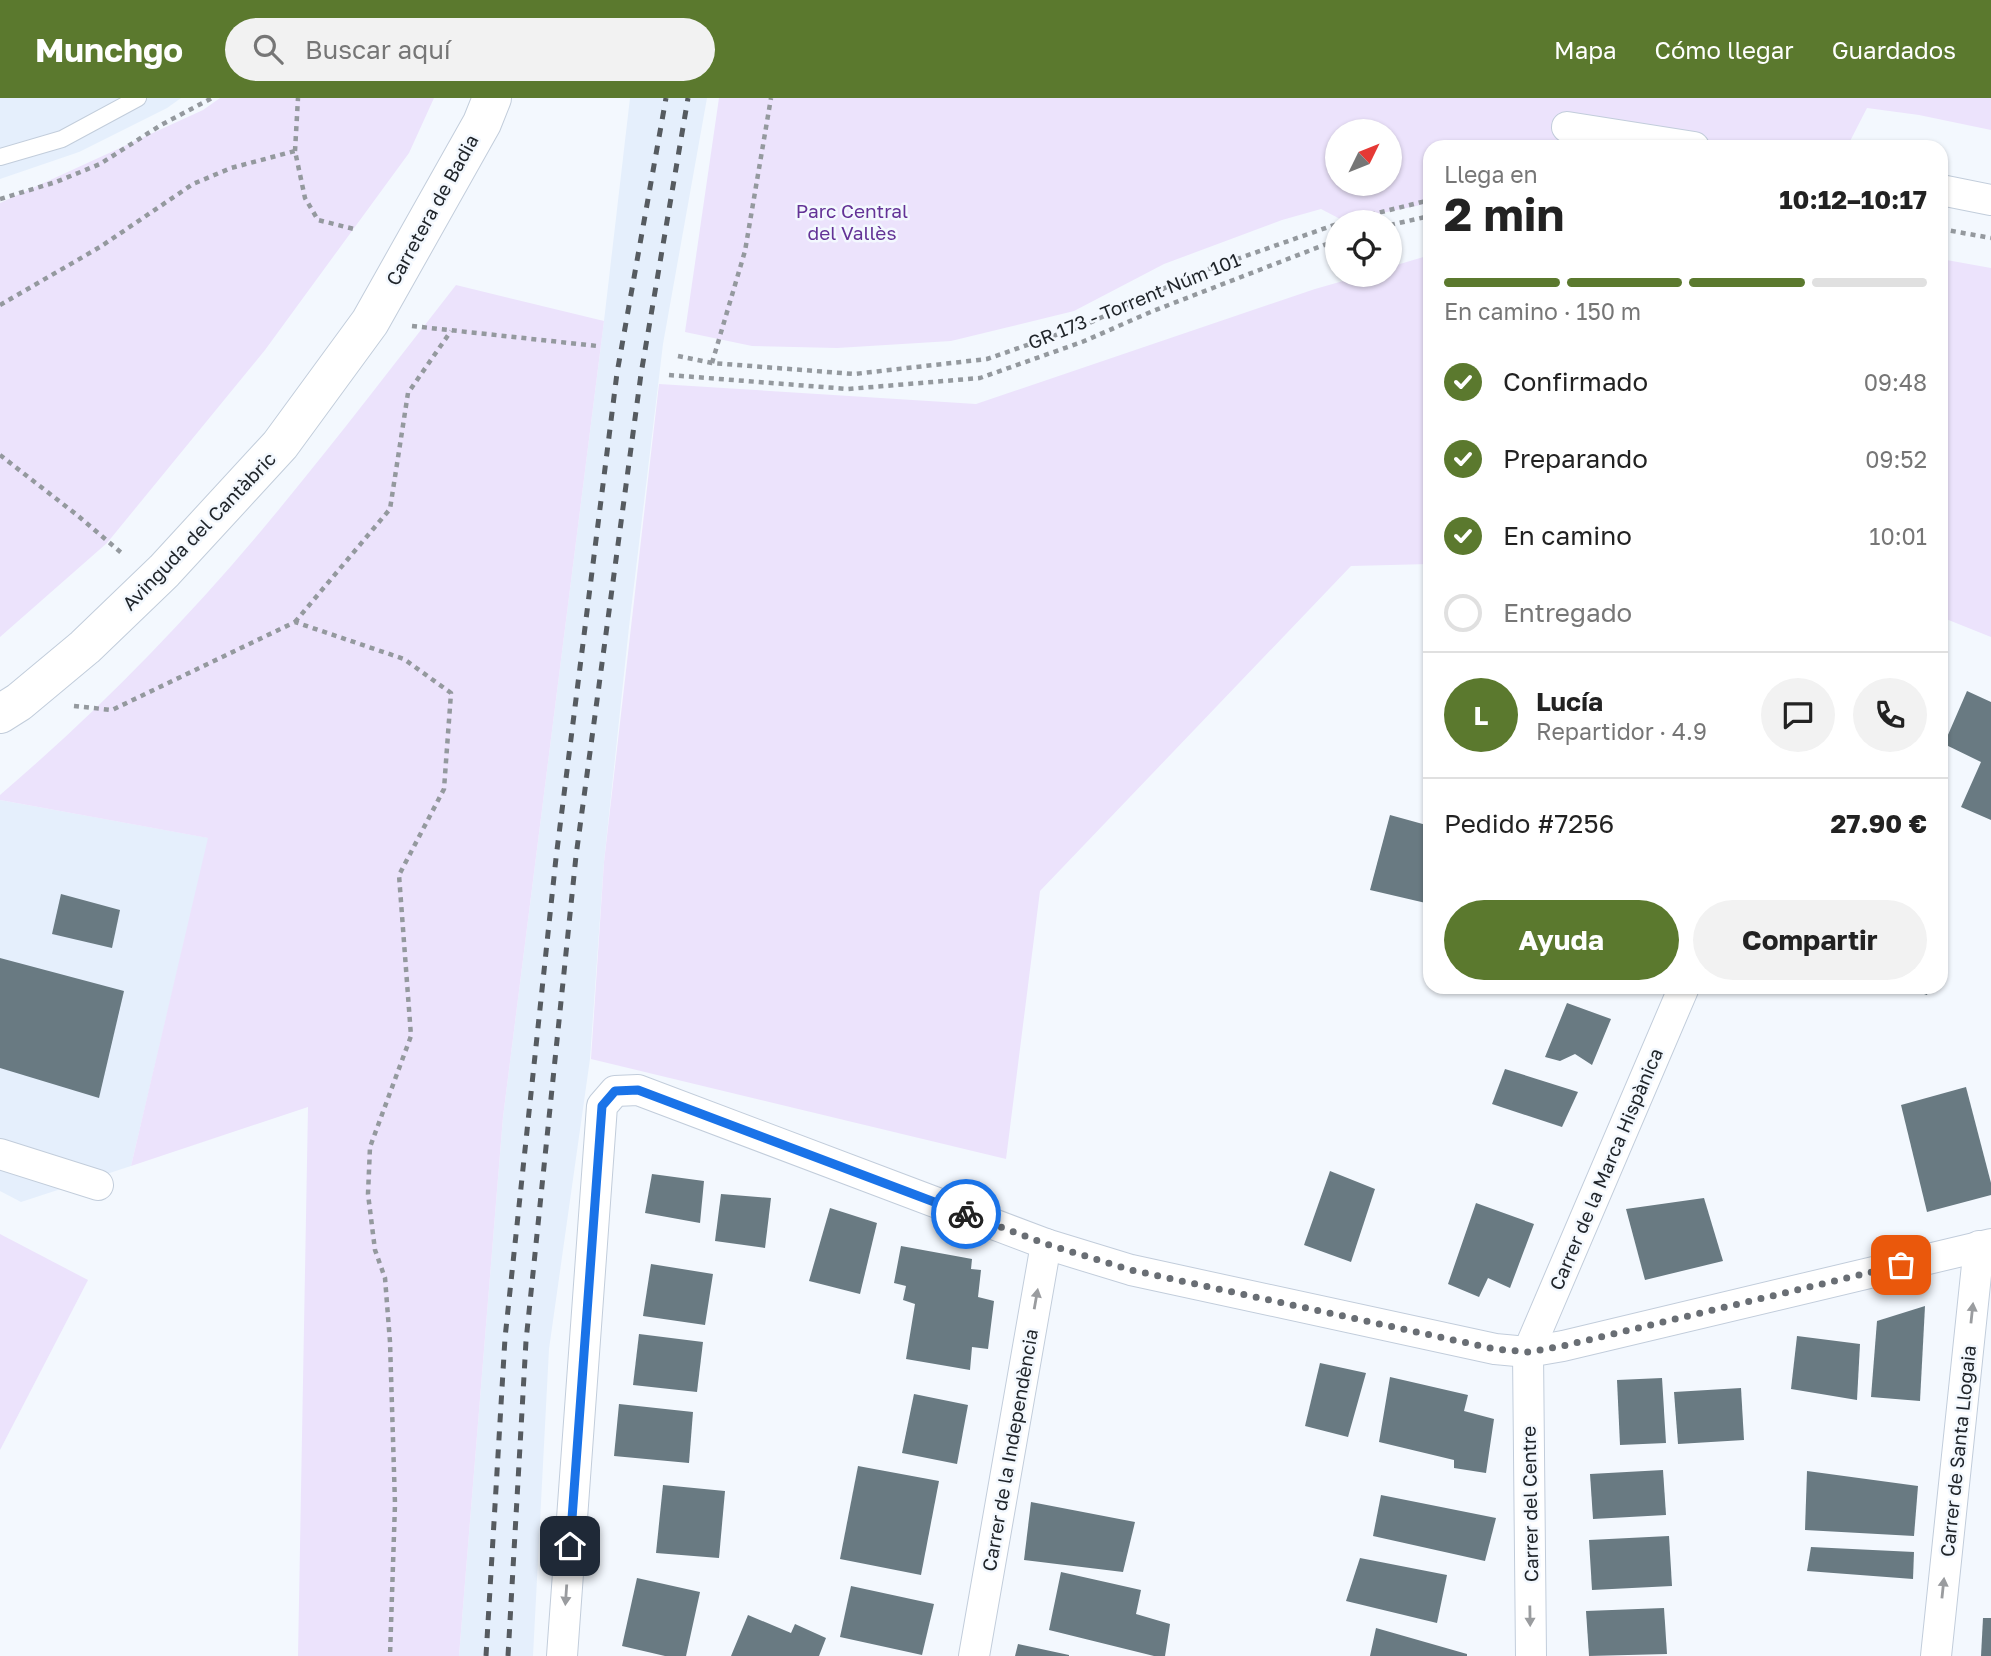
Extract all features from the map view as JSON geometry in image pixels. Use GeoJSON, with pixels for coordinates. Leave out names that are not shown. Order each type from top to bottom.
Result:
{"type":"FeatureCollection","features":[{"type":"Feature","properties":{"kind":"street","name":"Carretera de Badia"},"geometry":{"type":"LineString","coordinates":[[370,321],[482,123],[492,98]]}},
{"type":"Feature","properties":{"kind":"street"},"geometry":{"type":"LineString","coordinates":[[1567,127],[1650,140]]}},
{"type":"Feature","properties":{"kind":"street"},"geometry":{"type":"LineString","coordinates":[[1948,191],[1991,200]]}},
{"type":"Feature","properties":{"kind":"street","name":"Avinguda del Cantàbric"},"geometry":{"type":"LineString","coordinates":[[10,708],[85,647],[154,581],[280,446],[370,321]]}},
{"type":"Feature","properties":{"kind":"street","name":"Carrer de la Marca Hispànica"},"geometry":{"type":"LineString","coordinates":[[1528,1352],[1681,994]]}},
{"type":"Feature","properties":{"kind":"street"},"geometry":{"type":"LineString","coordinates":[[562,1656],[602,1106],[615,1091],[638,1090],[1046,1244],[1131,1270],[1495,1349],[1528,1352],[1563,1346],[1985,1245]]}},
{"type":"Feature","properties":{"kind":"street"},"geometry":{"type":"LineString","coordinates":[[0,1154],[99,1185]]}},
{"type":"Feature","properties":{"kind":"street","name":"Carrer de la Independència"},"geometry":{"type":"LineString","coordinates":[[974,1656],[1046,1244]]}},
{"type":"Feature","properties":{"kind":"street","name":"Carrer de Santa Llogaia"},"geometry":{"type":"LineString","coordinates":[[1936,1656],[1985,1245]]}},
{"type":"Feature","properties":{"kind":"street","name":"Carrer del Centre"},"geometry":{"type":"LineString","coordinates":[[1528,1352],[1531,1656]]}},
{"type":"Feature","properties":{"kind":"lane"},"geometry":{"type":"LineString","coordinates":[[0,158],[61,139],[138,98]]}},
{"type":"Feature","properties":{"kind":"path"},"geometry":{"type":"LineString","coordinates":[[0,199],[56,182],[100,164],[161,125],[212,98]]}},
{"type":"Feature","properties":{"kind":"path"},"geometry":{"type":"LineString","coordinates":[[298,98],[295,150],[305,198],[317,220],[354,229]]}},
{"type":"Feature","properties":{"kind":"path"},"geometry":{"type":"LineString","coordinates":[[712,363],[745,251],[771,98]]}},
{"type":"Feature","properties":{"kind":"path"},"geometry":{"type":"LineString","coordinates":[[0,305],[100,247],[193,184],[231,168],[295,150]]}},
{"type":"Feature","properties":{"kind":"path","name":"GR 173 - Torrent Núm 101"},"geometry":{"type":"LineString","coordinates":[[1390,210],[1423,202]]}},
{"type":"Feature","properties":{"kind":"path"},"geometry":{"type":"LineString","coordinates":[[1402,222],[1423,218]]}},
{"type":"Feature","properties":{"kind":"path","name":"GR 173 - Torrent Núm 101"},"geometry":{"type":"LineString","coordinates":[[678,356],[712,363],[854,374],[987,359],[1086,325],[1197,273],[1325,228]]}},
{"type":"Feature","properties":{"kind":"path"},"geometry":{"type":"LineString","coordinates":[[1948,230],[1991,238]]}},
{"type":"Feature","properties":{"kind":"path"},"geometry":{"type":"LineString","coordinates":[[669,375],[848,388],[980,378],[1082,342],[1153,311],[1325,245]]}},
{"type":"Feature","properties":{"kind":"path"},"geometry":{"type":"LineString","coordinates":[[370,321],[597,346]]}},
{"type":"Feature","properties":{"kind":"path"},"geometry":{"type":"LineString","coordinates":[[10,708],[112,710],[295,622],[390,509],[408,393],[451,331]]}},
{"type":"Feature","properties":{"kind":"path"},"geometry":{"type":"LineString","coordinates":[[0,455],[77,515],[154,581]]}},
{"type":"Feature","properties":{"kind":"path"},"geometry":{"type":"LineString","coordinates":[[295,622],[404,659],[451,693],[444,789],[398,875],[411,1036],[370,1147],[368,1194],[376,1250],[385,1278],[390,1342],[396,1504],[390,1656]]}},
{"type":"Feature","properties":{"kind":"shaded area"},"geometry":{"type":"Polygon","coordinates":[[[0,98],[181,98],[167,108],[79,152],[0,179],[0,98]]]}},
{"type":"Feature","properties":{"kind":"shaded area"},"geometry":{"type":"Polygon","coordinates":[[[630,98],[707,98],[663,344],[629,627],[604,862],[590,1059],[549,1349],[533,1656],[459,1656],[503,1117],[630,98]]]}},
{"type":"Feature","properties":{"kind":"shaded area"},"geometry":{"type":"Polygon","coordinates":[[[0,800],[209,838],[131,1166],[21,1202],[0,1191],[0,800]]]}},
{"type":"Feature","properties":{"kind":"green space"},"geometry":{"type":"Polygon","coordinates":[[[220,98],[434,98],[409,153],[265,350],[107,543],[0,637],[0,203],[203,110],[220,98]]]}},
{"type":"Feature","properties":{"kind":"green space","name":"Parc Central del Vallès"},"geometry":{"type":"Polygon","coordinates":[[[719,98],[1991,98],[1991,130],[1919,115],[1867,108],[1851,140],[1423,140],[1423,204],[1397,210],[1321,209],[1282,220],[1164,264],[1074,311],[951,341],[837,348],[752,346],[685,332],[719,98]]]}},
{"type":"Feature","properties":{"kind":"green space"},"geometry":{"type":"Polygon","coordinates":[[[1423,257],[1423,564],[1351,566],[1040,891],[1006,1159],[591,1059],[604,862],[659,384],[976,404],[1325,286],[1402,287],[1402,263],[1423,257]]]}},
{"type":"Feature","properties":{"kind":"green space"},"geometry":{"type":"Polygon","coordinates":[[[1948,260],[1991,268],[1991,637],[1948,620],[1948,260]]]}},
{"type":"Feature","properties":{"kind":"green space"},"geometry":{"type":"Polygon","coordinates":[[[456,285],[604,321],[503,1117],[459,1656],[298,1656],[308,1107],[131,1166],[208,838],[0,800],[0,795],[142,663],[208,592],[295,490],[456,285]]]}},
{"type":"Feature","properties":{"kind":"green space"},"geometry":{"type":"Polygon","coordinates":[[[0,1234],[88,1280],[0,1450],[0,1234]]]}},
{"type":"Feature","properties":{"kind":"building"},"geometry":{"type":"Polygon","coordinates":[[[1967,691],[1991,702],[1991,820],[1961,807],[1981,762],[1948,746],[1948,735],[1967,691]]]}},
{"type":"Feature","properties":{"kind":"building"},"geometry":{"type":"Polygon","coordinates":[[[1390,815],[1423,824],[1423,902],[1370,890],[1390,815]]]}},
{"type":"Feature","properties":{"kind":"building"},"geometry":{"type":"Polygon","coordinates":[[[61,894],[120,910],[112,948],[52,934],[61,894]]]}},
{"type":"Feature","properties":{"kind":"building"},"geometry":{"type":"Polygon","coordinates":[[[0,958],[124,991],[99,1098],[0,1068],[0,958]]]}},
{"type":"Feature","properties":{"kind":"building"},"geometry":{"type":"Polygon","coordinates":[[[1567,1003],[1611,1019],[1592,1065],[1575,1054],[1560,1061],[1545,1057],[1567,1003]]]}},
{"type":"Feature","properties":{"kind":"building"},"geometry":{"type":"Polygon","coordinates":[[[1505,1069],[1578,1092],[1562,1127],[1492,1104],[1505,1069]]]}},
{"type":"Feature","properties":{"kind":"building"},"geometry":{"type":"Polygon","coordinates":[[[1966,1087],[1991,1183],[1991,1195],[1927,1212],[1901,1105],[1966,1087]]]}},
{"type":"Feature","properties":{"kind":"building"},"geometry":{"type":"Polygon","coordinates":[[[1330,1171],[1375,1189],[1351,1262],[1304,1245],[1330,1171]]]}},
{"type":"Feature","properties":{"kind":"building"},"geometry":{"type":"Polygon","coordinates":[[[652,1174],[704,1181],[700,1223],[645,1213],[652,1174]]]}},
{"type":"Feature","properties":{"kind":"building"},"geometry":{"type":"Polygon","coordinates":[[[721,1194],[771,1198],[765,1248],[715,1241],[721,1194]]]}},
{"type":"Feature","properties":{"kind":"building"},"geometry":{"type":"Polygon","coordinates":[[[1704,1198],[1723,1261],[1645,1280],[1626,1209],[1704,1198]]]}},
{"type":"Feature","properties":{"kind":"building"},"geometry":{"type":"Polygon","coordinates":[[[1476,1203],[1534,1224],[1510,1288],[1488,1278],[1479,1297],[1448,1284],[1476,1203]]]}},
{"type":"Feature","properties":{"kind":"building"},"geometry":{"type":"Polygon","coordinates":[[[830,1208],[877,1223],[860,1294],[809,1281],[830,1208]]]}},
{"type":"Feature","properties":{"kind":"building"},"geometry":{"type":"Polygon","coordinates":[[[901,1246],[972,1259],[971,1269],[981,1270],[978,1297],[994,1301],[988,1349],[972,1347],[970,1370],[906,1359],[915,1304],[903,1300],[906,1286],[894,1283],[901,1246]]]}},
{"type":"Feature","properties":{"kind":"building"},"geometry":{"type":"Polygon","coordinates":[[[651,1264],[713,1274],[705,1325],[643,1316],[651,1264]]]}},
{"type":"Feature","properties":{"kind":"building"},"geometry":{"type":"Polygon","coordinates":[[[1925,1306],[1920,1401],[1871,1397],[1877,1321],[1925,1306]]]}},
{"type":"Feature","properties":{"kind":"building"},"geometry":{"type":"Polygon","coordinates":[[[639,1334],[703,1342],[697,1392],[633,1385],[639,1334]]]}},
{"type":"Feature","properties":{"kind":"building"},"geometry":{"type":"Polygon","coordinates":[[[1797,1336],[1860,1344],[1857,1400],[1791,1389],[1797,1336]]]}},
{"type":"Feature","properties":{"kind":"building"},"geometry":{"type":"Polygon","coordinates":[[[1320,1363],[1366,1373],[1348,1437],[1305,1426],[1320,1363]]]}},
{"type":"Feature","properties":{"kind":"building"},"geometry":{"type":"Polygon","coordinates":[[[1390,1377],[1468,1395],[1464,1411],[1494,1419],[1486,1473],[1454,1468],[1454,1460],[1379,1442],[1390,1377]]]}},
{"type":"Feature","properties":{"kind":"building"},"geometry":{"type":"Polygon","coordinates":[[[1662,1378],[1666,1443],[1620,1445],[1617,1380],[1662,1378]]]}},
{"type":"Feature","properties":{"kind":"building"},"geometry":{"type":"Polygon","coordinates":[[[1741,1388],[1744,1440],[1678,1444],[1674,1392],[1741,1388]]]}},
{"type":"Feature","properties":{"kind":"building"},"geometry":{"type":"Polygon","coordinates":[[[914,1394],[968,1405],[957,1464],[902,1453],[914,1394]]]}},
{"type":"Feature","properties":{"kind":"building"},"geometry":{"type":"Polygon","coordinates":[[[619,1404],[693,1412],[689,1463],[614,1456],[619,1404]]]}},
{"type":"Feature","properties":{"kind":"building"},"geometry":{"type":"Polygon","coordinates":[[[858,1466],[939,1481],[921,1575],[840,1559],[858,1466]]]}},
{"type":"Feature","properties":{"kind":"building"},"geometry":{"type":"Polygon","coordinates":[[[1663,1470],[1666,1515],[1593,1519],[1590,1474],[1663,1470]]]}},
{"type":"Feature","properties":{"kind":"building"},"geometry":{"type":"Polygon","coordinates":[[[1807,1471],[1918,1486],[1914,1536],[1805,1530],[1807,1471]]]}},
{"type":"Feature","properties":{"kind":"building"},"geometry":{"type":"Polygon","coordinates":[[[663,1485],[725,1491],[719,1558],[656,1553],[663,1485]]]}},
{"type":"Feature","properties":{"kind":"building"},"geometry":{"type":"Polygon","coordinates":[[[1381,1495],[1496,1518],[1485,1561],[1373,1536],[1381,1495]]]}},
{"type":"Feature","properties":{"kind":"building"},"geometry":{"type":"Polygon","coordinates":[[[1031,1502],[1135,1522],[1123,1572],[1024,1560],[1031,1502]]]}},
{"type":"Feature","properties":{"kind":"building"},"geometry":{"type":"Polygon","coordinates":[[[1669,1536],[1672,1586],[1592,1590],[1589,1540],[1669,1536]]]}},
{"type":"Feature","properties":{"kind":"building"},"geometry":{"type":"Polygon","coordinates":[[[1811,1547],[1914,1552],[1913,1579],[1807,1571],[1811,1547]]]}},
{"type":"Feature","properties":{"kind":"building"},"geometry":{"type":"Polygon","coordinates":[[[1360,1558],[1447,1575],[1437,1623],[1346,1601],[1360,1558]]]}},
{"type":"Feature","properties":{"kind":"building"},"geometry":{"type":"Polygon","coordinates":[[[1061,1572],[1141,1590],[1136,1614],[1170,1624],[1165,1656],[1154,1656],[1049,1630],[1061,1572]]]}},
{"type":"Feature","properties":{"kind":"building"},"geometry":{"type":"Polygon","coordinates":[[[637,1578],[700,1592],[686,1656],[665,1656],[622,1646],[637,1578]]]}},
{"type":"Feature","properties":{"kind":"building"},"geometry":{"type":"Polygon","coordinates":[[[851,1586],[934,1604],[922,1655],[840,1637],[851,1586]]]}},
{"type":"Feature","properties":{"kind":"building"},"geometry":{"type":"Polygon","coordinates":[[[1664,1608],[1667,1654],[1589,1656],[1586,1611],[1664,1608]]]}},
{"type":"Feature","properties":{"kind":"building"},"geometry":{"type":"Polygon","coordinates":[[[748,1615],[791,1633],[795,1624],[826,1638],[819,1656],[731,1656],[748,1615]]]}},
{"type":"Feature","properties":{"kind":"building"},"geometry":{"type":"Polygon","coordinates":[[[1983,1618],[1991,1618],[1991,1656],[1981,1656],[1983,1618]]]}},
{"type":"Feature","properties":{"kind":"building"},"geometry":{"type":"Polygon","coordinates":[[[1376,1628],[1467,1654],[1467,1656],[1370,1656],[1376,1628]]]}},
{"type":"Feature","properties":{"kind":"building"},"geometry":{"type":"Polygon","coordinates":[[[1018,1644],[1069,1655],[1069,1656],[1015,1656],[1018,1644]]]}},
{"type":"Feature","properties":{"kind":"railway"},"geometry":{"type":"LineString","coordinates":[[486,1656],[505,1338],[556,858],[617,373],[666,98]]}},
{"type":"Feature","properties":{"kind":"railway"},"geometry":{"type":"LineString","coordinates":[[508,1656],[526,1341],[576,856],[641,374],[688,98]]}},
{"type":"Feature","properties":{"kind":"way so far"},"geometry":{"type":"LineString","coordinates":[[966,1214],[1046,1244],[1131,1270],[1495,1349],[1528,1352],[1563,1346],[1901,1265]]}},
{"type":"Feature","properties":{"kind":"route"},"geometry":{"type":"LineString","coordinates":[[570,1546],[602,1106],[615,1091],[638,1090],[966,1214]]}}]}
